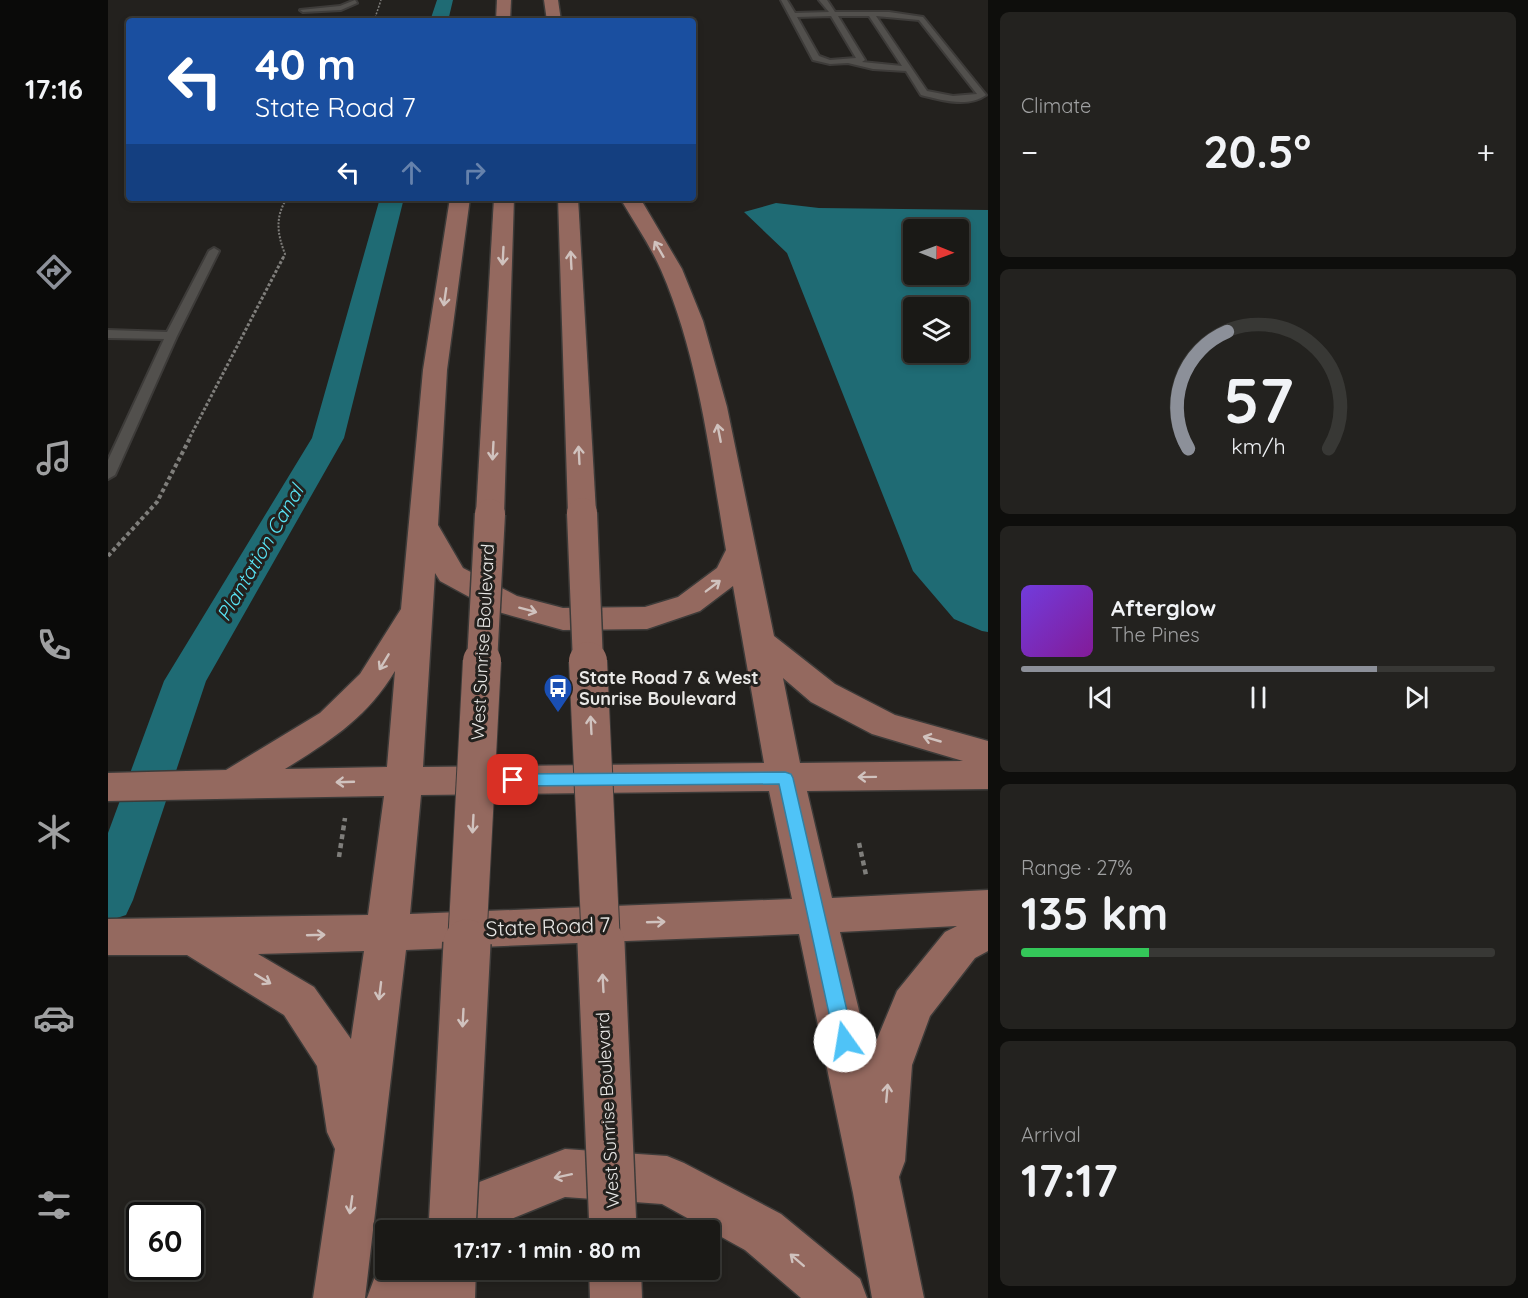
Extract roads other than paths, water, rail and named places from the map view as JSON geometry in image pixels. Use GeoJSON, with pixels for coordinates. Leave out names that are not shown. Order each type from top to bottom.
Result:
{"type":"FeatureCollection","features":[{"type":"Feature","properties":{"kind":"main road"},"geometry":{"type":"LineString","coordinates":[[503,18],[504,0]]}},
{"type":"Feature","properties":{"kind":"main road"},"geometry":{"type":"LineString","coordinates":[[551,0],[554,18]]}},
{"type":"Feature","properties":{"kind":"main road"},"geometry":{"type":"LineString","coordinates":[[339,1298],[387,933],[404,781],[435,370],[460,201]]}},
{"type":"Feature","properties":{"kind":"main road","name":"West Sunrise Boulevard"},"geometry":{"type":"LineString","coordinates":[[453,1220],[490,514],[504,201]]}},
{"type":"Feature","properties":{"kind":"main road","name":"West Sunrise Boulevard"},"geometry":{"type":"LineString","coordinates":[[568,201],[613,1220]]}},
{"type":"Feature","properties":{"kind":"main road"},"geometry":{"type":"LineString","coordinates":[[632,201],[671,269],[691,321],[714,407],[785,778],[878,1193],[898,1298]]}},
{"type":"Feature","properties":{"kind":"main road"},"geometry":{"type":"LineString","coordinates":[[423,524],[451,574],[506,604],[563,619],[647,618],[689,604],[729,574],[741,550]]}},
{"type":"Feature","properties":{"kind":"main road"},"geometry":{"type":"LineString","coordinates":[[230,786],[332,722],[372,682],[415,612]]}},
{"type":"Feature","properties":{"kind":"main road"},"geometry":{"type":"LineString","coordinates":[[759,641],[823,693],[884,725],[988,754]]}},
{"type":"Feature","properties":{"kind":"main road"},"geometry":{"type":"LineString","coordinates":[[108,787],[404,781],[988,775]]}},
{"type":"Feature","properties":{"kind":"main road","name":"State Road 7"},"geometry":{"type":"LineString","coordinates":[[108,937],[195,938],[387,933],[988,907]]}},
{"type":"Feature","properties":{"kind":"main road"},"geometry":{"type":"LineString","coordinates":[[878,1193],[890,1065],[912,1005],[960,945],[988,930]]}},
{"type":"Feature","properties":{"kind":"main road"},"geometry":{"type":"LineString","coordinates":[[195,938],[299,1001],[339,1060],[356,1166]]}},
{"type":"Feature","properties":{"kind":"main road"},"geometry":{"type":"LineString","coordinates":[[470,1220],[487,1204],[565,1173],[667,1180],[764,1232],[841,1298]]}},
{"type":"Feature","properties":{"kind":"main road"},"geometry":{"type":"LineString","coordinates":[[393,1298],[405,1280]]}},
{"type":"Feature","properties":{"kind":"main road"},"geometry":{"type":"LineString","coordinates":[[449,1298],[450,1280]]}},
{"type":"Feature","properties":{"kind":"main road"},"geometry":{"type":"LineString","coordinates":[[615,1280],[616,1298]]}},
{"type":"Feature","properties":{"kind":"lane"},"geometry":{"type":"LineString","coordinates":[[784,0],[816,58],[830,62],[861,60],[834,15],[822,0]]}},
{"type":"Feature","properties":{"kind":"lane"},"geometry":{"type":"LineString","coordinates":[[303,10],[341,8],[355,2]]}},
{"type":"Feature","properties":{"kind":"lane"},"geometry":{"type":"LineString","coordinates":[[792,15],[834,15],[872,15],[905,15],[921,18],[982,95],[977,98],[952,98],[924,93],[872,15]]}},
{"type":"Feature","properties":{"kind":"lane"},"geometry":{"type":"LineString","coordinates":[[851,62],[873,67],[908,69]]}},
{"type":"Feature","properties":{"kind":"lane"},"geometry":{"type":"LineString","coordinates":[[108,475],[171,336],[213,251]]}},
{"type":"Feature","properties":{"kind":"lane"},"geometry":{"type":"LineString","coordinates":[[108,334],[171,336]]}},
{"type":"Feature","properties":{"kind":"water"},"geometry":{"type":"Polygon","coordinates":[[[776,203],[819,208],[988,210],[988,632],[954,619],[913,571],[787,253],[744,212],[776,203]]]}},
{"type":"Feature","properties":{"kind":"waterway","name":"Plantation Canal"},"geometry":{"type":"LineString","coordinates":[[440,18],[445,0]]}},
{"type":"Feature","properties":{"kind":"waterway","name":"Plantation Canal"},"geometry":{"type":"LineString","coordinates":[[108,900],[185,681],[328,438],[391,201]]}},
{"type":"Feature","properties":{"kind":"place","name":"State Road 7 & West Sunrise Boulevard"},"geometry":{"type":"Point","coordinates":[558,714]}}]}
